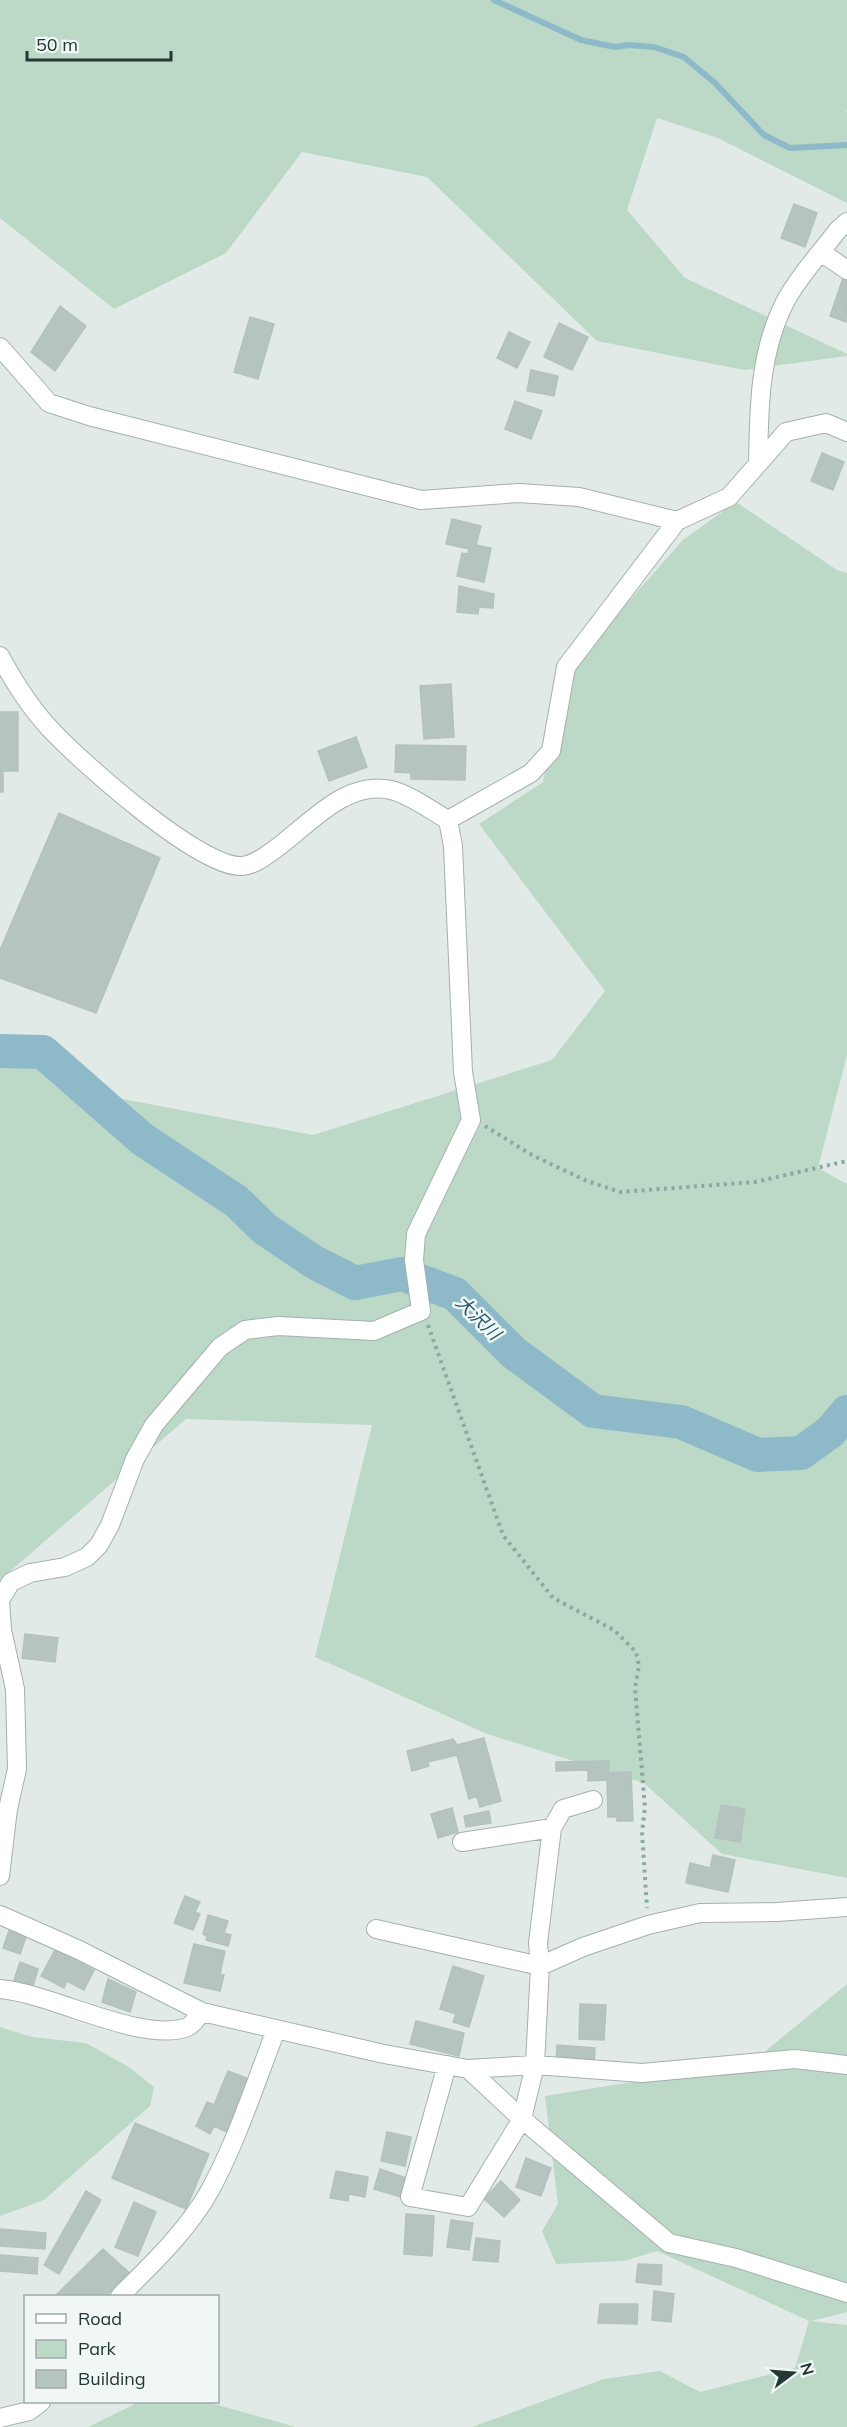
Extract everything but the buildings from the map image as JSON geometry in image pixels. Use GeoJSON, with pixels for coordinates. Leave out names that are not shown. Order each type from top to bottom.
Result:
{"type":"FeatureCollection","features":[{"type":"Feature","properties":{"kind":"street"},"geometry":{"type":"LineString","coordinates":[[758,464],[760,391],[767,347],[785,301],[821,252],[847,222]]}},
{"type":"Feature","properties":{"kind":"street"},"geometry":{"type":"LineString","coordinates":[[821,252],[847,270]]}},
{"type":"Feature","properties":{"kind":"street"},"geometry":{"type":"LineString","coordinates":[[0,347],[49,403],[89,416],[421,500],[519,493],[579,497],[677,521]]}},
{"type":"Feature","properties":{"kind":"street"},"geometry":{"type":"LineString","coordinates":[[448,820],[531,773],[551,751],[566,667],[677,521],[729,497],[786,432],[826,423],[847,432]]}},
{"type":"Feature","properties":{"kind":"street"},"geometry":{"type":"LineString","coordinates":[[0,657],[14,682],[54,733],[146,814],[215,860],[243,866],[266,856],[348,793],[371,789],[390,790],[406,796],[448,820],[453,846],[462,1072],[471,1120],[416,1234],[414,1260],[421,1311],[374,1331],[278,1326],[245,1330],[220,1347],[154,1425],[135,1459],[110,1525],[99,1545],[87,1557],[65,1567],[30,1573],[11,1582],[0,1600],[2,1630],[15,1689],[18,1769],[8,1809],[0,1876]]}},
{"type":"Feature","properties":{"kind":"street"},"geometry":{"type":"LineString","coordinates":[[447,2065],[410,2197],[468,2207],[522,2120],[535,2065],[540,1966],[538,1943],[552,1828],[563,1809],[593,1800]]}},
{"type":"Feature","properties":{"kind":"street"},"geometry":{"type":"LineString","coordinates":[[462,1842],[552,1828]]}},
{"type":"Feature","properties":{"kind":"street"},"geometry":{"type":"LineString","coordinates":[[376,1929],[540,1966],[583,1947],[648,1925],[700,1913],[777,1912],[847,1907]]}},
{"type":"Feature","properties":{"kind":"street"},"geometry":{"type":"LineString","coordinates":[[0,1915],[79,1950],[202,2012],[276,2030],[468,2069],[535,2065],[642,2073],[795,2059],[847,2065]]}},
{"type":"Feature","properties":{"kind":"street"},"geometry":{"type":"LineString","coordinates":[[0,1989],[25,1991],[132,2025],[166,2031],[188,2027],[202,2012]]}},
{"type":"Feature","properties":{"kind":"street"},"geometry":{"type":"LineString","coordinates":[[121,2295],[160,2256],[208,2193],[232,2143],[276,2030]]}},
{"type":"Feature","properties":{"kind":"street"},"geometry":{"type":"LineString","coordinates":[[468,2069],[522,2120],[669,2243],[736,2258],[847,2292]]}},
{"type":"Feature","properties":{"kind":"street"},"geometry":{"type":"LineString","coordinates":[[0,2418],[29,2411],[40,2403]]}},
{"type":"Feature","properties":{"kind":"path"},"geometry":{"type":"LineString","coordinates":[[471,1120],[487,1127],[532,1155],[587,1181],[620,1192],[755,1182],[847,1161]]}},
{"type":"Feature","properties":{"kind":"path"},"geometry":{"type":"LineString","coordinates":[[421,1311],[429,1327],[503,1535],[553,1598],[614,1630],[636,1652],[639,1666],[635,1688],[645,1808],[642,1832],[648,1925]]}},
{"type":"Feature","properties":{"kind":"green space"},"geometry":{"type":"Polygon","coordinates":[[[0,0],[847,0],[847,111],[845,110],[847,112],[847,203],[718,138],[657,118],[627,210],[685,278],[847,354],[847,356],[744,370],[597,341],[427,177],[302,152],[226,253],[114,309],[0,218],[0,0]]]}},
{"type":"Feature","properties":{"kind":"green space"},"geometry":{"type":"Polygon","coordinates":[[[736,502],[837,570],[847,573],[847,1055],[818,1168],[847,1184],[847,1878],[722,1854],[644,1783],[487,1734],[315,1657],[372,1425],[186,1419],[0,1580],[0,1040],[75,1090],[313,1135],[552,1060],[605,991],[479,824],[543,782],[565,673],[683,540],[736,502]]]}},
{"type":"Feature","properties":{"kind":"green space"},"geometry":{"type":"Polygon","coordinates":[[[847,1984],[847,2312],[811,2321],[847,2325],[847,2427],[472,2427],[604,2379],[660,2371],[700,2392],[795,2368],[809,2321],[657,2251],[624,2261],[556,2264],[542,2231],[558,2204],[545,2096],[751,2063],[847,1984]]]}},
{"type":"Feature","properties":{"kind":"green space"},"geometry":{"type":"Polygon","coordinates":[[[0,2027],[32,2037],[86,2043],[129,2067],[154,2087],[150,2106],[44,2200],[0,2216],[0,2027]]]}},
{"type":"Feature","properties":{"kind":"green space"},"geometry":{"type":"Polygon","coordinates":[[[137,2403],[211,2403],[296,2427],[88,2427],[137,2403]]]}},
{"type":"Feature","properties":{"kind":"waterway"},"geometry":{"type":"LineString","coordinates":[[494,0],[581,40],[615,47],[629,45],[654,47],[684,57],[715,83],[764,135],[790,148],[847,145]]}},
{"type":"Feature","properties":{"kind":"waterway","name":"大沢川"},"geometry":{"type":"LineString","coordinates":[[0,1051],[43,1052],[142,1139],[236,1201],[265,1229],[314,1262],[355,1283],[402,1274],[455,1294],[514,1353],[593,1411],[681,1422],[758,1455],[801,1453],[830,1432],[847,1412]]}}]}
